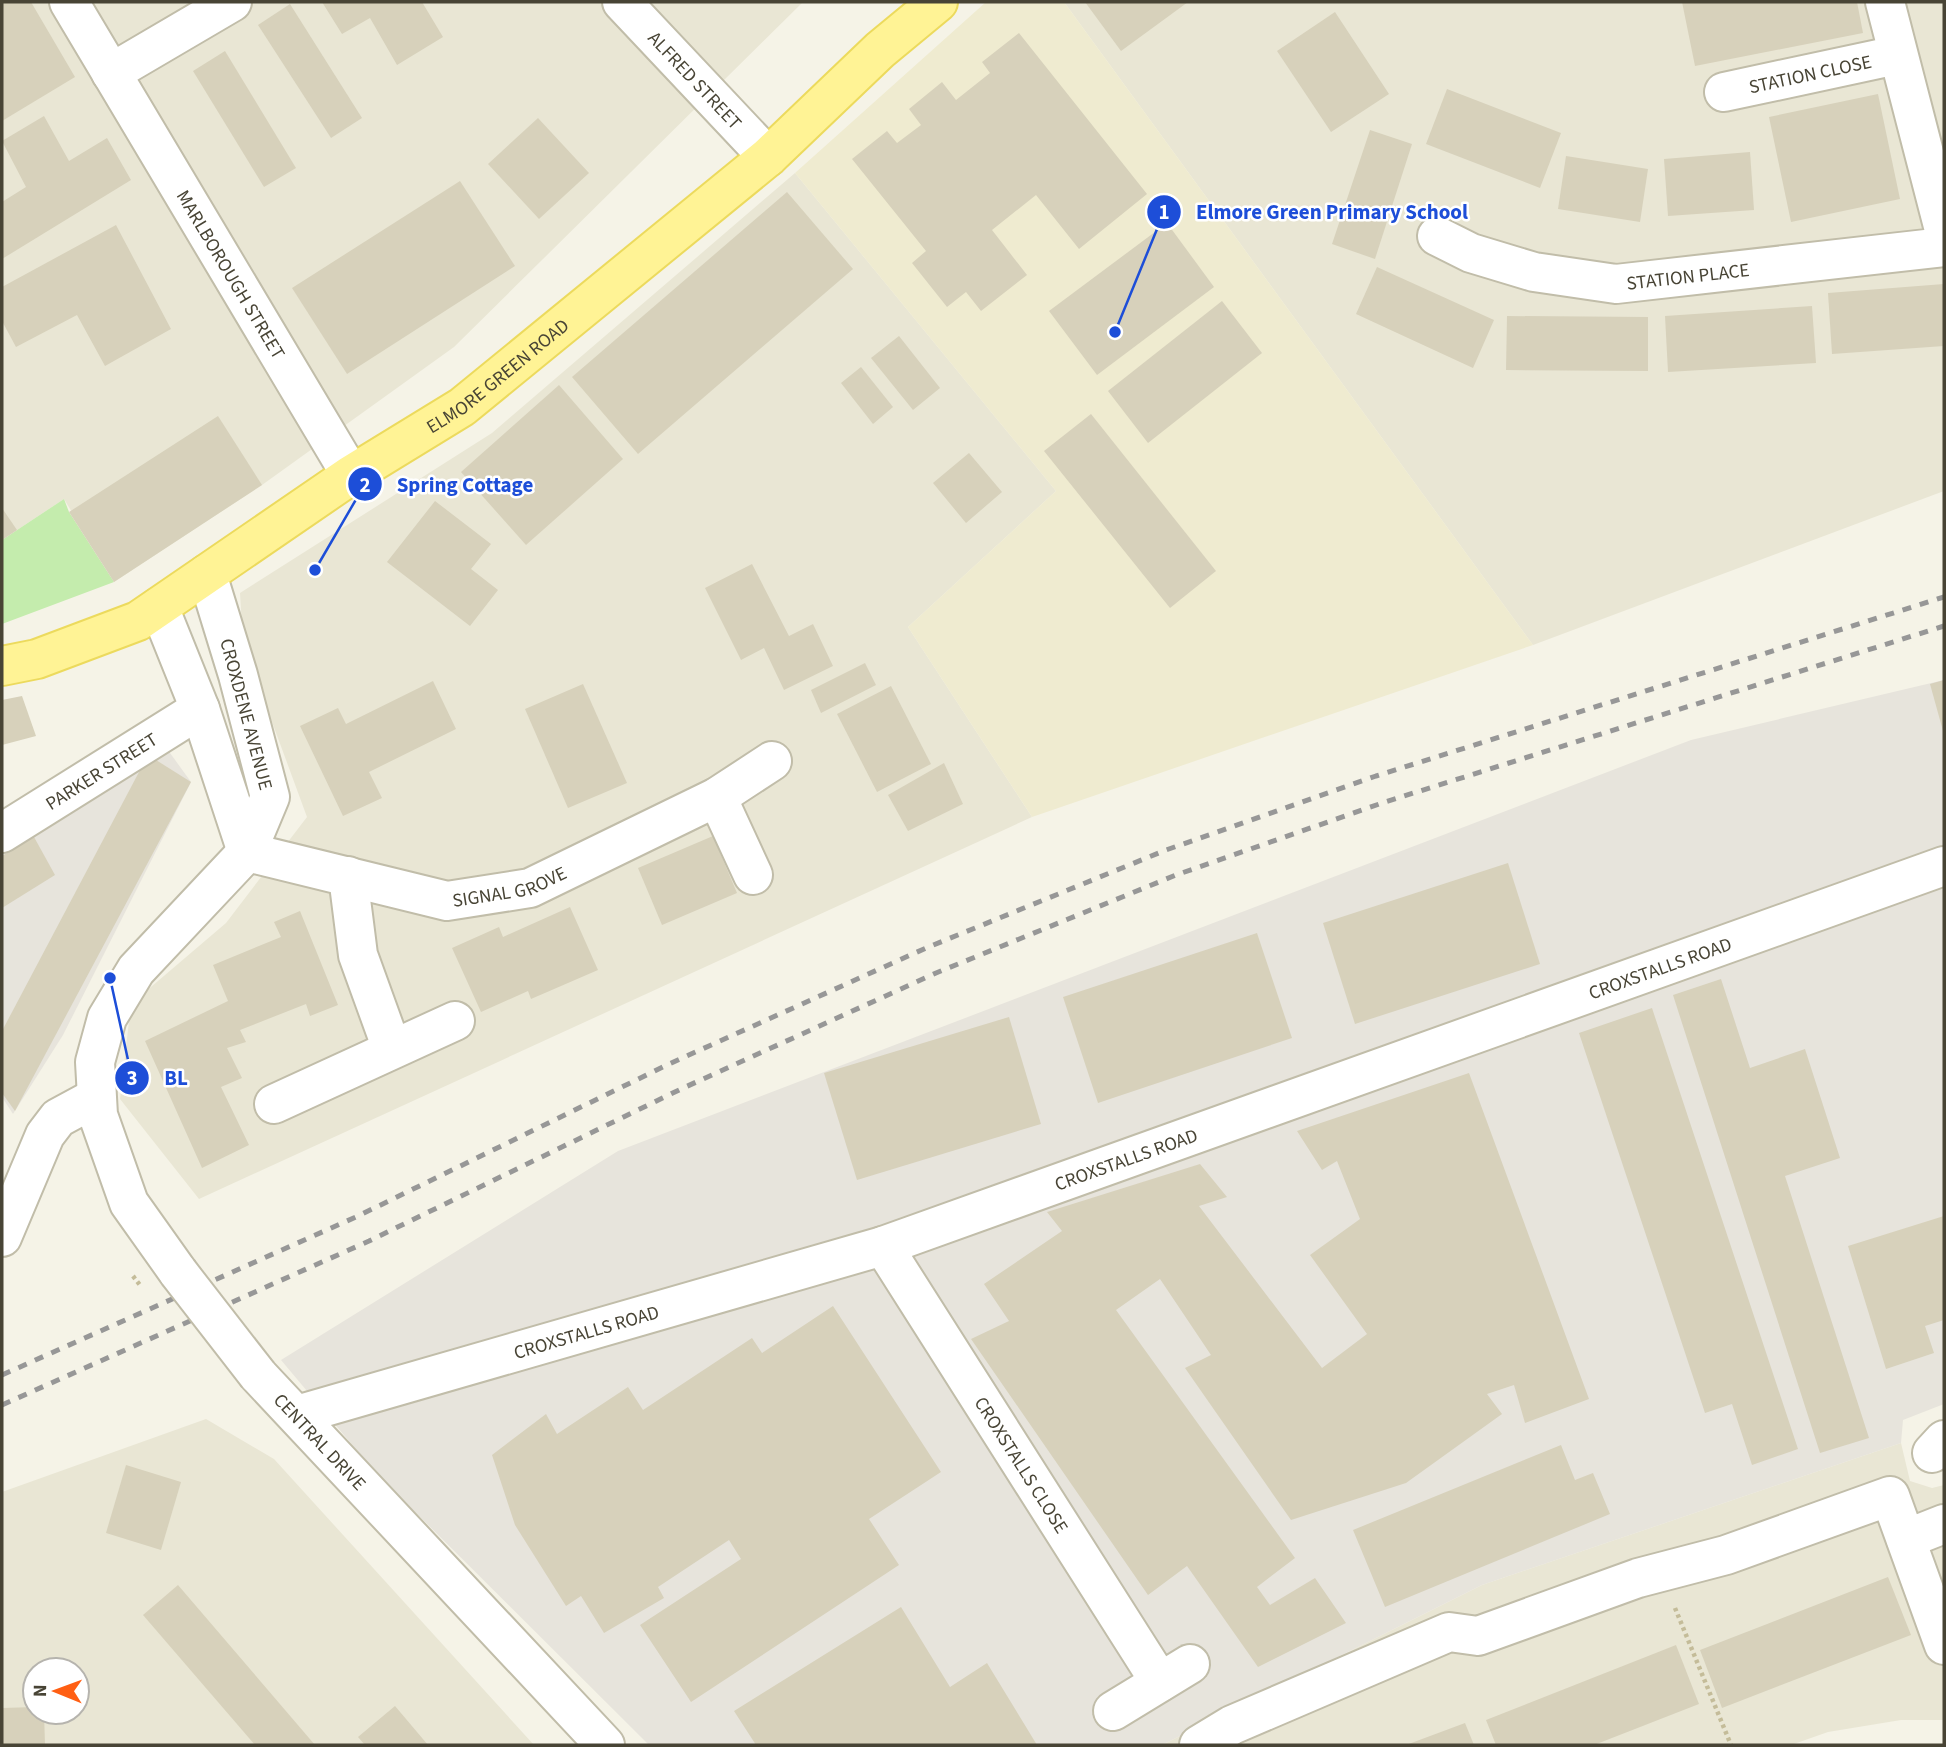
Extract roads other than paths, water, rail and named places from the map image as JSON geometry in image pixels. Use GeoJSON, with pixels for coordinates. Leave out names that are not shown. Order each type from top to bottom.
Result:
{"type":"FeatureCollection","features":[{"type":"Feature","properties":{"kind":"main road","name":"ELMORE GREEN ROAD"},"geometry":{"type":"LineString","coordinates":[[2,666],[37,660],[138,621],[351,475],[462,407],[768,157],[880,50],[938,2]]}},
{"type":"Feature","properties":{"kind":"street","name":"MARLBOROUGH STREET"},"geometry":{"type":"LineString","coordinates":[[69,2],[351,475]]}},
{"type":"Feature","properties":{"kind":"street"},"geometry":{"type":"LineString","coordinates":[[111,73],[232,2]]}},
{"type":"Feature","properties":{"kind":"street","name":"ALFRED STREET"},"geometry":{"type":"LineString","coordinates":[[622,2],[768,157]]}},
{"type":"Feature","properties":{"kind":"street","name":"STATION CLOSE"},"geometry":{"type":"LineString","coordinates":[[1885,2],[1944,230]]}},
{"type":"Feature","properties":{"kind":"street","name":"STATION CLOSE"},"geometry":{"type":"LineString","coordinates":[[1724,92],[1897,55]]}},
{"type":"Feature","properties":{"kind":"street","name":"STATION PLACE"},"geometry":{"type":"LineString","coordinates":[[1437,236],[1471,253],[1534,272],[1616,284],[1944,247]]}},
{"type":"Feature","properties":{"kind":"street","name":"CROXDENE AVENUE"},"geometry":{"type":"LineString","coordinates":[[95,1098],[95,1062],[107,1018],[136,970],[247,852],[270,797],[238,675],[207,574]]}},
{"type":"Feature","properties":{"kind":"street","name":"CROXDENE AVENUE"},"geometry":{"type":"LineString","coordinates":[[159,607],[200,709],[247,852]]}},
{"type":"Feature","properties":{"kind":"street","name":"PARKER STREET"},"geometry":{"type":"LineString","coordinates":[[2,834],[200,709]]}},
{"type":"Feature","properties":{"kind":"street","name":"SIGNAL GROVE"},"geometry":{"type":"LineString","coordinates":[[247,852],[447,901],[530,888],[717,797],[772,761]]}},
{"type":"Feature","properties":{"kind":"street"},"geometry":{"type":"LineString","coordinates":[[717,797],[753,875]]}},
{"type":"Feature","properties":{"kind":"street","name":"CROXSTALLS ROAD"},"geometry":{"type":"LineString","coordinates":[[297,1415],[883,1246],[1944,866]]}},
{"type":"Feature","properties":{"kind":"street"},"geometry":{"type":"LineString","coordinates":[[348,876],[358,955],[392,1049]]}},
{"type":"Feature","properties":{"kind":"street"},"geometry":{"type":"LineString","coordinates":[[274,1104],[454,1021]]}},
{"type":"Feature","properties":{"kind":"street"},"geometry":{"type":"LineString","coordinates":[[2,1237],[45,1135],[58,1118],[95,1098]]}},
{"type":"Feature","properties":{"kind":"street","name":"CENTRAL DRIVE"},"geometry":{"type":"LineString","coordinates":[[95,1098],[98,1115],[129,1203],[178,1272],[258,1375],[605,1745]]}},
{"type":"Feature","properties":{"kind":"street","name":"CROXSTALLS CLOSE"},"geometry":{"type":"LineString","coordinates":[[883,1246],[1175,1673],[1113,1711]]}},
{"type":"Feature","properties":{"kind":"street"},"geometry":{"type":"LineString","coordinates":[[1219,1740],[1448,1632],[1478,1636],[1660,1572],[1726,1555],[1890,1496],[1944,1645]]}},
{"type":"Feature","properties":{"kind":"street"},"geometry":{"type":"LineString","coordinates":[[1906,1539],[1944,1524]]}},
{"type":"Feature","properties":{"kind":"railway"},"geometry":{"type":"LineString","coordinates":[[2,1375],[358,1216],[669,1064],[926,948],[1166,850],[1376,776],[1944,597]]}},
{"type":"Feature","properties":{"kind":"railway"},"geometry":{"type":"LineString","coordinates":[[2,1405],[369,1241],[681,1089],[936,973],[1176,875],[1385,802],[1944,626]]}},
{"type":"Feature","properties":{"kind":"place","name":"Elmore Green Primary School"},"geometry":{"type":"Point","coordinates":[1115,332]}},
{"type":"Feature","properties":{"kind":"place","name":"Spring Cottage"},"geometry":{"type":"Point","coordinates":[315,570]}},
{"type":"Feature","properties":{"kind":"place","name":"BL"},"geometry":{"type":"Point","coordinates":[110,978]}}]}
